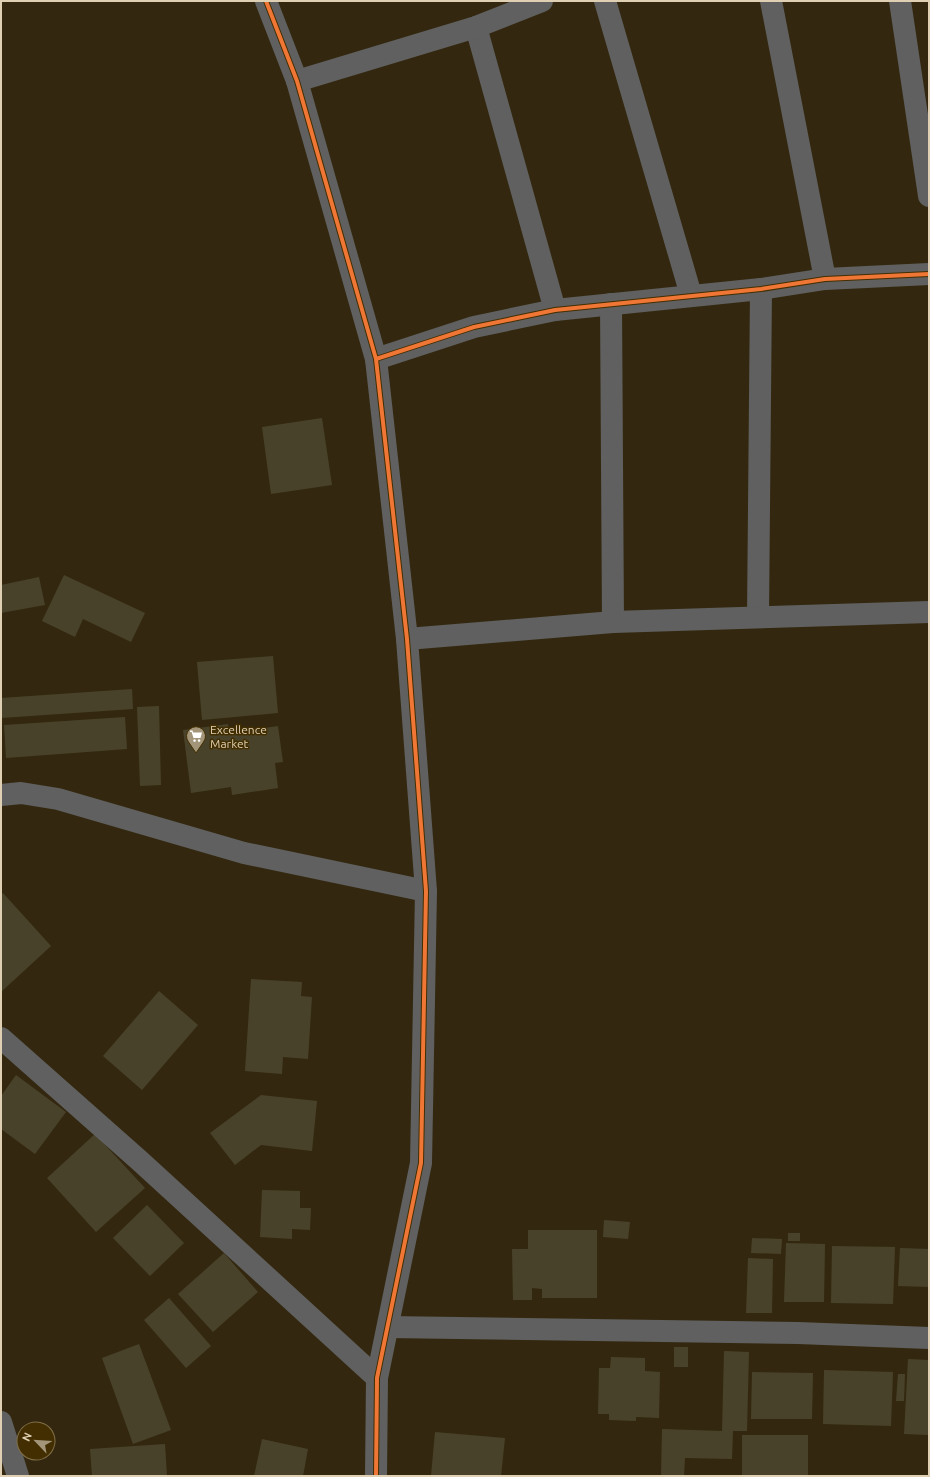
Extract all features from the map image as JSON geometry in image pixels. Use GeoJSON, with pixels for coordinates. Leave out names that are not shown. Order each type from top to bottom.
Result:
{"type":"FeatureCollection","features":[{"type":"Feature","properties":{"kind":"street"},"geometry":{"type":"LineString","coordinates":[[266,1],[297,81],[376,359],[407,639],[426,891],[421,1163],[377,1378],[376,1476]]}},
{"type":"Feature","properties":{"kind":"street"},"geometry":{"type":"LineString","coordinates":[[297,81],[476,27],[542,1]]}},
{"type":"Feature","properties":{"kind":"street"},"geometry":{"type":"LineString","coordinates":[[605,1],[691,295]]}},
{"type":"Feature","properties":{"kind":"street"},"geometry":{"type":"LineString","coordinates":[[770,1],[825,279]]}},
{"type":"Feature","properties":{"kind":"street"},"geometry":{"type":"LineString","coordinates":[[900,1],[929,196]]}},
{"type":"Feature","properties":{"kind":"street"},"geometry":{"type":"LineString","coordinates":[[476,27],[555,310]]}},
{"type":"Feature","properties":{"kind":"street"},"geometry":{"type":"LineString","coordinates":[[376,359],[474,327],[555,310],[761,289],[825,279],[929,274]]}},
{"type":"Feature","properties":{"kind":"street"},"geometry":{"type":"LineString","coordinates":[[758,617],[761,289]]}},
{"type":"Feature","properties":{"kind":"street"},"geometry":{"type":"LineString","coordinates":[[611,304],[613,622]]}},
{"type":"Feature","properties":{"kind":"street"},"geometry":{"type":"LineString","coordinates":[[407,639],[613,622],[929,612]]}},
{"type":"Feature","properties":{"kind":"street"},"geometry":{"type":"LineString","coordinates":[[1,795],[21,793],[58,799],[244,853],[426,891]]}},
{"type":"Feature","properties":{"kind":"street"},"geometry":{"type":"LineString","coordinates":[[1,1038],[140,1161],[377,1378]]}},
{"type":"Feature","properties":{"kind":"street"},"geometry":{"type":"LineString","coordinates":[[388,1326],[798,1333],[929,1338]]}},
{"type":"Feature","properties":{"kind":"street"},"geometry":{"type":"LineString","coordinates":[[1,1422],[18,1476]]}},
{"type":"Feature","properties":{"kind":"building"},"geometry":{"type":"Polygon","coordinates":[[[322,418],[332,485],[271,494],[262,427],[322,418]]]}},
{"type":"Feature","properties":{"kind":"building"},"geometry":{"type":"Polygon","coordinates":[[[64,575],[145,613],[131,642],[83,619],[75,637],[42,621],[64,575]]]}},
{"type":"Feature","properties":{"kind":"building"},"geometry":{"type":"Polygon","coordinates":[[[39,577],[45,605],[1,613],[1,585],[39,577]]]}},
{"type":"Feature","properties":{"kind":"building"},"geometry":{"type":"Polygon","coordinates":[[[273,656],[278,713],[202,720],[197,662],[273,656]]]}},
{"type":"Feature","properties":{"kind":"building"},"geometry":{"type":"Polygon","coordinates":[[[132,689],[133,709],[1,718],[1,698],[132,689]]]}},
{"type":"Feature","properties":{"kind":"building"},"geometry":{"type":"Polygon","coordinates":[[[159,706],[161,785],[140,786],[137,707],[159,706]]]}},
{"type":"Feature","properties":{"kind":"building"},"geometry":{"type":"Polygon","coordinates":[[[125,717],[127,749],[6,758],[4,725],[125,717]]]}},
{"type":"Feature","properties":{"kind":"building"},"geometry":{"type":"Polygon","coordinates":[[[228,724],[229,733],[278,726],[283,762],[275,763],[278,788],[232,795],[231,787],[191,793],[183,730],[228,724]]]}},
{"type":"Feature","properties":{"kind":"building"},"geometry":{"type":"Polygon","coordinates":[[[3,893],[51,946],[1,992],[1,895],[3,893]]]}},
{"type":"Feature","properties":{"kind":"building"},"geometry":{"type":"Polygon","coordinates":[[[251,979],[302,982],[301,996],[312,997],[308,1059],[283,1057],[282,1074],[245,1071],[251,979]]]}},
{"type":"Feature","properties":{"kind":"building"},"geometry":{"type":"Polygon","coordinates":[[[159,991],[198,1025],[142,1090],[103,1056],[159,991]]]}},
{"type":"Feature","properties":{"kind":"building"},"geometry":{"type":"Polygon","coordinates":[[[16,1075],[66,1112],[35,1154],[1,1129],[1,1096],[16,1075]]]}},
{"type":"Feature","properties":{"kind":"building"},"geometry":{"type":"Polygon","coordinates":[[[261,1095],[317,1101],[312,1151],[261,1145],[235,1165],[210,1133],[261,1095]]]}},
{"type":"Feature","properties":{"kind":"building"},"geometry":{"type":"Polygon","coordinates":[[[95,1134],[145,1188],[96,1232],[47,1178],[95,1134]]]}},
{"type":"Feature","properties":{"kind":"building"},"geometry":{"type":"Polygon","coordinates":[[[262,1190],[300,1191],[300,1208],[311,1208],[310,1230],[292,1229],[292,1239],[260,1237],[262,1190]]]}},
{"type":"Feature","properties":{"kind":"building"},"geometry":{"type":"Polygon","coordinates":[[[147,1205],[184,1243],[150,1276],[113,1238],[147,1205]]]}},
{"type":"Feature","properties":{"kind":"building"},"geometry":{"type":"Polygon","coordinates":[[[604,1220],[630,1222],[628,1239],[603,1237],[604,1220]]]}},
{"type":"Feature","properties":{"kind":"building"},"geometry":{"type":"Polygon","coordinates":[[[528,1230],[597,1230],[597,1298],[542,1298],[542,1289],[532,1288],[532,1300],[513,1300],[512,1249],[528,1249],[528,1230]]]}},
{"type":"Feature","properties":{"kind":"building"},"geometry":{"type":"Polygon","coordinates":[[[788,1233],[800,1233],[800,1241],[788,1241],[788,1233]]]}},
{"type":"Feature","properties":{"kind":"building"},"geometry":{"type":"Polygon","coordinates":[[[752,1238],[782,1239],[781,1254],[751,1253],[752,1238]]]}},
{"type":"Feature","properties":{"kind":"building"},"geometry":{"type":"Polygon","coordinates":[[[786,1243],[825,1244],[824,1302],[784,1302],[786,1243]]]}},
{"type":"Feature","properties":{"kind":"building"},"geometry":{"type":"Polygon","coordinates":[[[832,1246],[895,1247],[893,1304],[831,1303],[832,1246]]]}},
{"type":"Feature","properties":{"kind":"building"},"geometry":{"type":"Polygon","coordinates":[[[900,1248],[929,1249],[929,1287],[898,1286],[900,1248]]]}},
{"type":"Feature","properties":{"kind":"building"},"geometry":{"type":"Polygon","coordinates":[[[224,1253],[258,1292],[213,1332],[178,1294],[224,1253]]]}},
{"type":"Feature","properties":{"kind":"building"},"geometry":{"type":"Polygon","coordinates":[[[748,1258],[773,1259],[772,1313],[746,1313],[748,1258]]]}},
{"type":"Feature","properties":{"kind":"building"},"geometry":{"type":"Polygon","coordinates":[[[169,1298],[211,1346],[186,1368],[144,1320],[169,1298]]]}},
{"type":"Feature","properties":{"kind":"building"},"geometry":{"type":"Polygon","coordinates":[[[139,1344],[171,1430],[133,1444],[102,1358],[139,1344]]]}},
{"type":"Feature","properties":{"kind":"building"},"geometry":{"type":"Polygon","coordinates":[[[674,1347],[688,1347],[688,1367],[674,1367],[674,1347]]]}},
{"type":"Feature","properties":{"kind":"building"},"geometry":{"type":"Polygon","coordinates":[[[724,1351],[749,1352],[747,1431],[733,1431],[732,1459],[685,1458],[684,1476],[661,1476],[662,1429],[722,1431],[724,1351]]]}},
{"type":"Feature","properties":{"kind":"building"},"geometry":{"type":"Polygon","coordinates":[[[611,1357],[645,1358],[645,1371],[660,1372],[659,1418],[636,1417],[636,1421],[609,1420],[609,1414],[598,1414],[599,1368],[610,1368],[611,1357]]]}},
{"type":"Feature","properties":{"kind":"building"},"geometry":{"type":"Polygon","coordinates":[[[908,1359],[929,1360],[929,1435],[904,1434],[908,1359]]]}},
{"type":"Feature","properties":{"kind":"building"},"geometry":{"type":"Polygon","coordinates":[[[824,1370],[893,1372],[891,1426],[823,1424],[824,1370]]]}},
{"type":"Feature","properties":{"kind":"building"},"geometry":{"type":"Polygon","coordinates":[[[752,1372],[813,1373],[812,1419],[751,1419],[752,1372]]]}},
{"type":"Feature","properties":{"kind":"building"},"geometry":{"type":"Polygon","coordinates":[[[898,1374],[905,1374],[904,1401],[896,1401],[898,1374]]]}},
{"type":"Feature","properties":{"kind":"building"},"geometry":{"type":"Polygon","coordinates":[[[435,1432],[505,1438],[501,1476],[431,1476],[435,1432]]]}},
{"type":"Feature","properties":{"kind":"building"},"geometry":{"type":"Polygon","coordinates":[[[742,1435],[808,1435],[808,1476],[742,1476],[742,1435]]]}},
{"type":"Feature","properties":{"kind":"building"},"geometry":{"type":"Polygon","coordinates":[[[262,1439],[308,1449],[303,1476],[254,1476],[262,1439]]]}},
{"type":"Feature","properties":{"kind":"building"},"geometry":{"type":"Polygon","coordinates":[[[165,1444],[167,1476],[92,1476],[90,1449],[165,1444]]]}},
{"type":"Feature","properties":{"kind":"cycle path"},"geometry":{"type":"LineString","coordinates":[[266,1],[297,81],[376,359],[407,639],[426,891],[421,1163],[377,1378],[376,1476]]}},
{"type":"Feature","properties":{"kind":"cycle path"},"geometry":{"type":"LineString","coordinates":[[376,359],[474,327],[555,310],[761,289],[825,279],[929,274]]}},
{"type":"Feature","properties":{"kind":"place","name":"Excellence Market"},"geometry":{"type":"Point","coordinates":[196,753]}}]}
